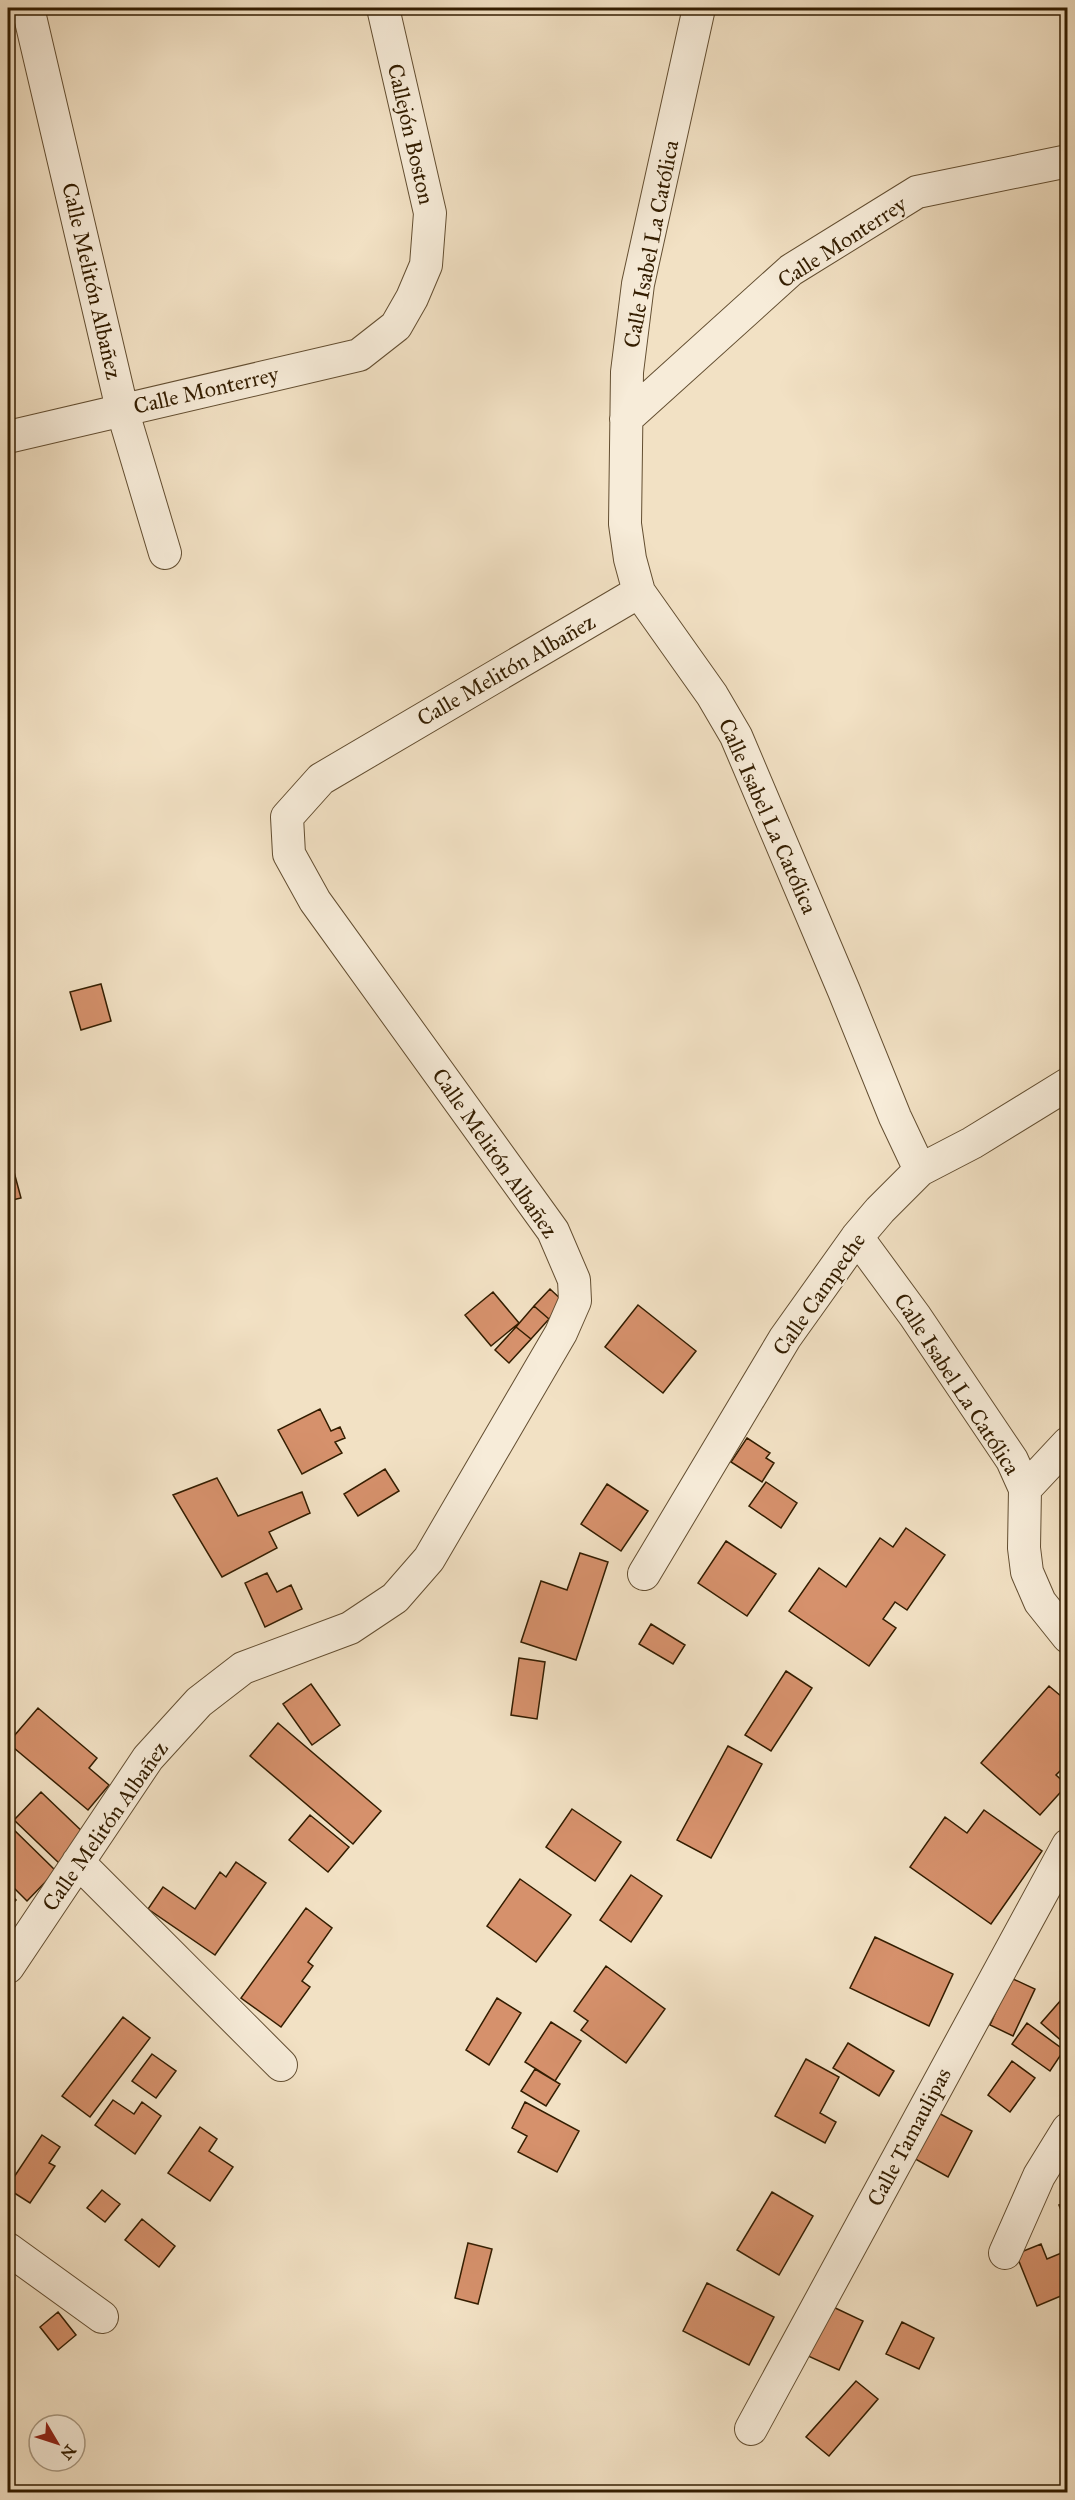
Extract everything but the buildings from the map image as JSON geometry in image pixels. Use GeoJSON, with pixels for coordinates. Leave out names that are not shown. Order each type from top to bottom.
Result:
{"type":"FeatureCollection","features":[{"type":"Feature","properties":{"kind":"street","name":"Calle Melitón Albañez"},"geometry":{"type":"LineString","coordinates":[[28,8],[122,408],[165,553]]}},
{"type":"Feature","properties":{"kind":"street","name":"Callejón Boston"},"geometry":{"type":"LineString","coordinates":[[383,8],[430,213],[426,265],[412,298],[396,326]]}},
{"type":"Feature","properties":{"kind":"street","name":"Calle Isabel La Católica"},"geometry":{"type":"LineString","coordinates":[[699,8],[638,284],[627,372],[625,524],[630,559],[639,592],[712,695],[736,736],[895,1118],[920,1170]]}},
{"type":"Feature","properties":{"kind":"street","name":"Calle Monterrey"},"geometry":{"type":"LineString","coordinates":[[626,419],[791,270],[917,192],[1068,161]]}},
{"type":"Feature","properties":{"kind":"street","name":"Calle Monterrey"},"geometry":{"type":"LineString","coordinates":[[8,436],[359,355],[396,326]]}},
{"type":"Feature","properties":{"kind":"street","name":"Calle Melitón Albañez"},"geometry":{"type":"LineString","coordinates":[[8,1967],[148,1758],[199,1702],[243,1668],[350,1628],[395,1598],[429,1559],[561,1334],[575,1301],[574,1280],[553,1232],[315,901],[289,854],[288,818],[321,779],[639,592]]}},
{"type":"Feature","properties":{"kind":"street","name":"Calle Campeche"},"geometry":{"type":"LineString","coordinates":[[644,1574],[785,1338],[879,1210],[920,1170],[972,1143],[1068,1084]]}},
{"type":"Feature","properties":{"kind":"street","name":"Calle Isabel La Católica"},"geometry":{"type":"LineString","coordinates":[[857,1237],[1012,1460],[1025,1489],[1027,1572],[1040,1602],[1068,1636]]}},
{"type":"Feature","properties":{"kind":"street"},"geometry":{"type":"LineString","coordinates":[[1025,1489],[1068,1443]]}},
{"type":"Feature","properties":{"kind":"street","name":"Calle Tamaulipas"},"geometry":{"type":"LineString","coordinates":[[751,2429],[1068,1845]]}},
{"type":"Feature","properties":{"kind":"street"},"geometry":{"type":"LineString","coordinates":[[78,1862],[281,2065]]}},
{"type":"Feature","properties":{"kind":"street"},"geometry":{"type":"LineString","coordinates":[[1005,2253],[1039,2176],[1068,2129]]}},
{"type":"Feature","properties":{"kind":"street"},"geometry":{"type":"LineString","coordinates":[[8,2249],[102,2317]]}}]}
